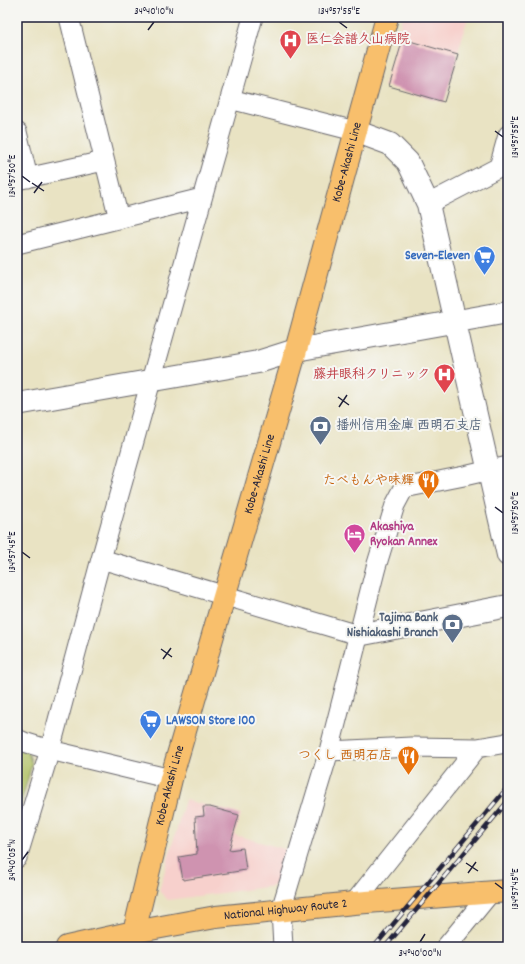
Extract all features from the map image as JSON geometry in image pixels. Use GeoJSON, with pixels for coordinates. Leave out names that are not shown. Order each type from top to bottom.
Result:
{"type":"FeatureCollection","features":[{"type":"Feature","properties":{"kind":"main road","name":"Kobe-Akashi Line"},"geometry":{"type":"LineString","coordinates":[[130,942],[171,779],[296,350],[387,17]]}},
{"type":"Feature","properties":{"kind":"main road","name":"National Highway Route 2"},"geometry":{"type":"LineString","coordinates":[[67,947],[130,942],[216,917],[354,903],[500,892]]}},
{"type":"Feature","properties":{"kind":"street"},"geometry":{"type":"LineString","coordinates":[[69,17],[119,220]]}},
{"type":"Feature","properties":{"kind":"street"},"geometry":{"type":"LineString","coordinates":[[17,858],[20,840],[50,750],[150,380],[253,17]]}},
{"type":"Feature","properties":{"kind":"street"},"geometry":{"type":"LineString","coordinates":[[230,99],[355,131],[390,144],[408,162],[428,204],[455,323],[498,468],[508,555]]}},
{"type":"Feature","properties":{"kind":"street"},"geometry":{"type":"LineString","coordinates":[[17,132],[22,179],[104,161]]}},
{"type":"Feature","properties":{"kind":"street"},"geometry":{"type":"LineString","coordinates":[[428,204],[504,166],[508,135]]}},
{"type":"Feature","properties":{"kind":"street"},"geometry":{"type":"LineString","coordinates":[[17,244],[119,220],[202,198]]}},
{"type":"Feature","properties":{"kind":"street"},"geometry":{"type":"LineString","coordinates":[[17,404],[258,362],[296,350],[455,323],[508,312]]}},
{"type":"Feature","properties":{"kind":"street"},"geometry":{"type":"LineString","coordinates":[[283,947],[281,910],[329,751],[376,567],[395,505],[404,488],[498,468]]}},
{"type":"Feature","properties":{"kind":"street"},"geometry":{"type":"LineString","coordinates":[[101,560],[358,635],[508,606]]}},
{"type":"Feature","properties":{"kind":"street"},"geometry":{"type":"LineString","coordinates":[[17,739],[50,750],[171,779]]}},
{"type":"Feature","properties":{"kind":"street"},"geometry":{"type":"LineString","coordinates":[[329,751],[411,747],[477,748],[508,742]]}},
{"type":"Feature","properties":{"kind":"street"},"geometry":{"type":"LineString","coordinates":[[354,903],[477,748]]}},
{"type":"Feature","properties":{"kind":"street"},"geometry":{"type":"LineString","coordinates":[[446,947],[500,892]]}},
{"type":"Feature","properties":{"kind":"shaded area"},"geometry":{"type":"Polygon","coordinates":[[[403,17],[468,17],[444,102],[384,86],[403,17]]]}},
{"type":"Feature","properties":{"kind":"shaded area"},"geometry":{"type":"Polygon","coordinates":[[[185,800],[241,814],[235,835],[288,850],[280,879],[274,886],[168,900],[159,891],[185,800]]]}},
{"type":"Feature","properties":{"kind":"green space"},"geometry":{"type":"Polygon","coordinates":[[[17,747],[28,752],[32,764],[17,818],[17,747]]]}},
{"type":"Feature","properties":{"kind":"building"},"geometry":{"type":"Polygon","coordinates":[[[403,39],[458,55],[444,102],[389,86],[403,39]]]}},
{"type":"Feature","properties":{"kind":"building"},"geometry":{"type":"Polygon","coordinates":[[[203,807],[210,807],[239,815],[229,850],[243,848],[246,870],[183,880],[179,857],[197,854],[195,817],[204,816],[203,807]]]}},
{"type":"Feature","properties":{"kind":"railway"},"geometry":{"type":"LineString","coordinates":[[374,947],[508,787]]}},
{"type":"Feature","properties":{"kind":"railway"},"geometry":{"type":"LineString","coordinates":[[385,947],[508,801]]}},
{"type":"Feature","properties":{"kind":"place","name":"医仁会譜久山病院"},"geometry":{"type":"Point","coordinates":[291,60]}},
{"type":"Feature","properties":{"kind":"place","name":"Seven-Eleven"},"geometry":{"type":"Point","coordinates":[485,276]}},
{"type":"Feature","properties":{"kind":"place","name":"藤井眼科クリニック"},"geometry":{"type":"Point","coordinates":[445,394]}},
{"type":"Feature","properties":{"kind":"place","name":"播州信用金庫 西明石支店"},"geometry":{"type":"Point","coordinates":[320,446]}},
{"type":"Feature","properties":{"kind":"place","name":"たべもんや味輝"},"geometry":{"type":"Point","coordinates":[429,500]}},
{"type":"Feature","properties":{"kind":"place","name":"Akashiya Ryokan Annex"},"geometry":{"type":"Point","coordinates":[354,554]}},
{"type":"Feature","properties":{"kind":"place","name":"Tajima Bank Nishiakashi Branch"},"geometry":{"type":"Point","coordinates":[453,644]}},
{"type":"Feature","properties":{"kind":"place","name":"LAWSON Store 100"},"geometry":{"type":"Point","coordinates":[151,740]}},
{"type":"Feature","properties":{"kind":"place","name":"つくし 西明石店"},"geometry":{"type":"Point","coordinates":[408,776]}}]}
